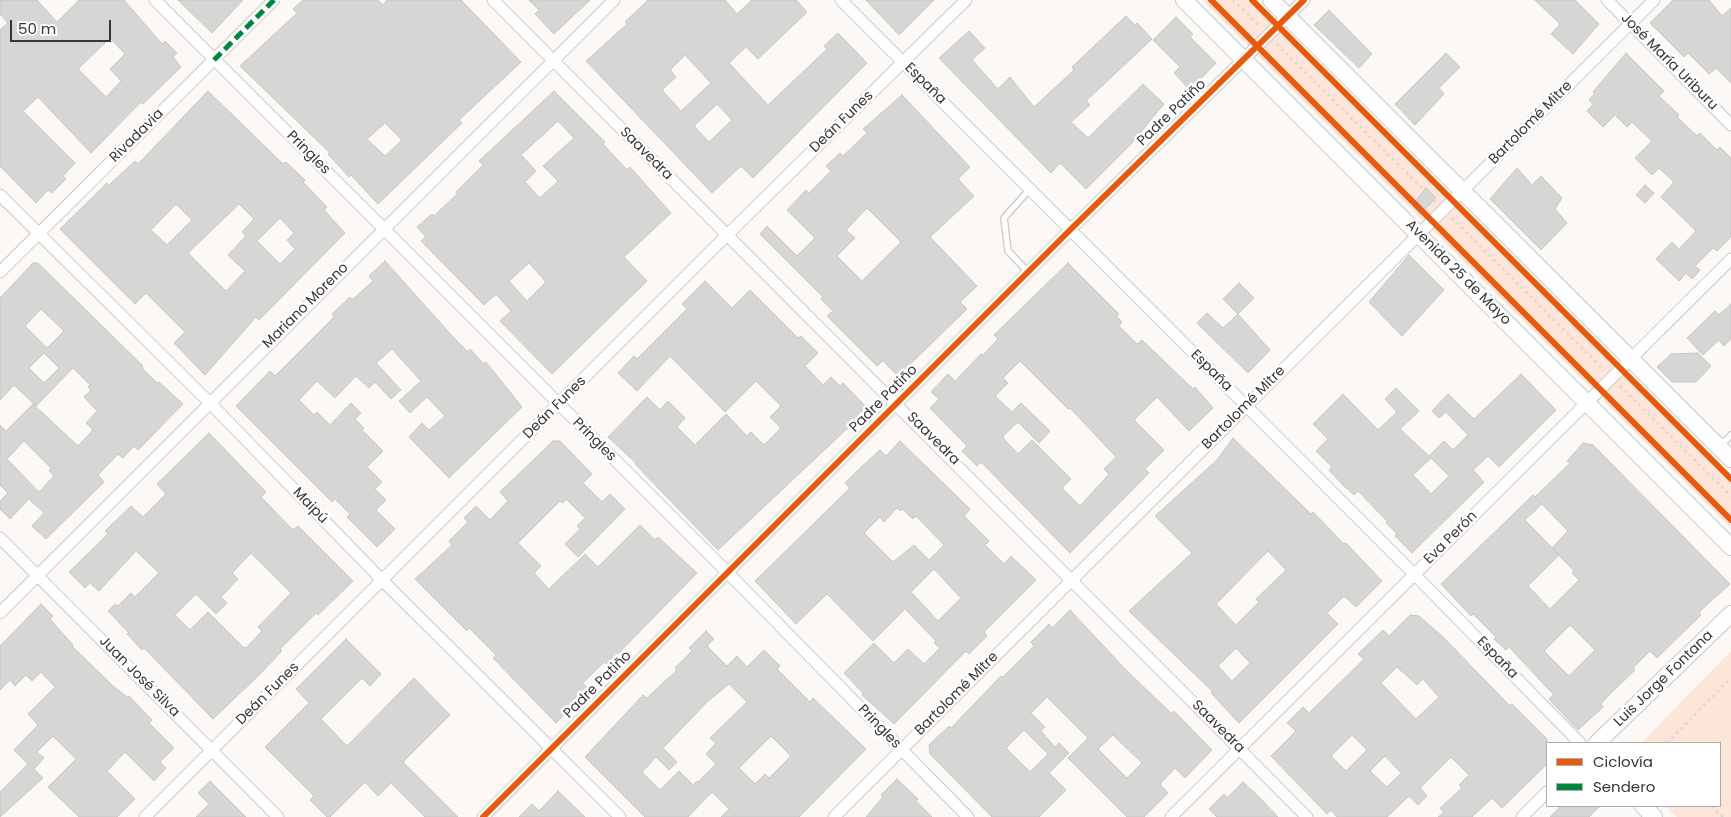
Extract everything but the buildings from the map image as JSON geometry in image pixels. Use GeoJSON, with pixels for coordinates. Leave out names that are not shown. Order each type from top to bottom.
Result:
{"type":"FeatureCollection","features":[{"type":"Feature","properties":{"kind":"main road","name":"Avenida 25 de Mayo"},"geometry":{"type":"LineString","coordinates":[[1184,0],[1731,547]]}},
{"type":"Feature","properties":{"kind":"main road"},"geometry":{"type":"LineString","coordinates":[[1270,0],[1731,459]]}},
{"type":"Feature","properties":{"kind":"main road","name":"Luis Jorge Fontana"},"geometry":{"type":"LineString","coordinates":[[1598,742],[1731,614]]}},
{"type":"Feature","properties":{"kind":"main road"},"geometry":{"type":"LineString","coordinates":[[1644,807],[1654,817]]}},
{"type":"Feature","properties":{"kind":"street","name":"Pringles"},"geometry":{"type":"LineString","coordinates":[[155,0],[728,573],[968,817]]}},
{"type":"Feature","properties":{"kind":"street","name":"Rivadavia"},"geometry":{"type":"LineString","coordinates":[[0,272],[274,0]]}},
{"type":"Feature","properties":{"kind":"street","name":"Saavedra"},"geometry":{"type":"LineString","coordinates":[[493,0],[1307,817]]}},
{"type":"Feature","properties":{"kind":"street","name":"Mariano Moreno"},"geometry":{"type":"LineString","coordinates":[[0,613],[614,0]]}},
{"type":"Feature","properties":{"kind":"street","name":"España"},"geometry":{"type":"LineString","coordinates":[[841,0],[1579,742]]}},
{"type":"Feature","properties":{"kind":"street","name":"Deán Funes"},"geometry":{"type":"LineString","coordinates":[[145,817],[381,579],[966,0]]}},
{"type":"Feature","properties":{"kind":"street","name":"Padre Patiño"},"geometry":{"type":"LineString","coordinates":[[484,817],[1070,230],[1304,0]]}},
{"type":"Feature","properties":{"kind":"street","name":"José María Uriburu"},"geometry":{"type":"LineString","coordinates":[[1607,0],[1731,125]]}},
{"type":"Feature","properties":{"kind":"street","name":"Bartolomé Mitre"},"geometry":{"type":"LineString","coordinates":[[834,817],[1654,0]]}},
{"type":"Feature","properties":{"kind":"street","name":"Maipú"},"geometry":{"type":"LineString","coordinates":[[0,195],[210,403],[381,579],[620,817]]}},
{"type":"Feature","properties":{"kind":"street","name":"Eva Perón"},"geometry":{"type":"LineString","coordinates":[[1171,817],[1731,259]]}},
{"type":"Feature","properties":{"kind":"street","name":"Juan José Silva"},"geometry":{"type":"LineString","coordinates":[[0,538],[278,817]]}},
{"type":"Feature","properties":{"kind":"street"},"geometry":{"type":"LineString","coordinates":[[1522,817],[1546,793]]}},
{"type":"Feature","properties":{"kind":"lane"},"geometry":{"type":"LineString","coordinates":[[1028,272],[1008,251],[1004,218],[1030,189]]}},
{"type":"Feature","properties":{"kind":"lane"},"geometry":{"type":"LineString","coordinates":[[1719,447],[1731,435]]}},
{"type":"Feature","properties":{"kind":"path"},"geometry":{"type":"LineString","coordinates":[[1233,0],[1731,496]]}},
{"type":"Feature","properties":{"kind":"path"},"geometry":{"type":"LineString","coordinates":[[1668,742],[1731,678]]}},
{"type":"Feature","properties":{"kind":"path"},"geometry":{"type":"LineString","coordinates":[[1713,807],[1723,817]]}},
{"type":"Feature","properties":{"kind":"shaded area"},"geometry":{"type":"Polygon","coordinates":[[[1202,0],[1253,0],[1731,477],[1731,528],[1202,0]]]}},
{"type":"Feature","properties":{"kind":"shaded area"},"geometry":{"type":"Polygon","coordinates":[[[1731,651],[1731,817],[1677,817],[1666,807],[1721,807],[1721,742],[1642,742],[1731,651]]]}},
{"type":"Feature","properties":{"kind":"marked path"},"geometry":{"type":"LineString","coordinates":[[214,60],[274,0]]}},
{"type":"Feature","properties":{"kind":"cycle path"},"geometry":{"type":"LineString","coordinates":[[1211,0],[1731,520]]}},
{"type":"Feature","properties":{"kind":"cycle path"},"geometry":{"type":"LineString","coordinates":[[1252,0],[1731,479]]}},
{"type":"Feature","properties":{"kind":"cycle path"},"geometry":{"type":"LineString","coordinates":[[483,817],[1070,230],[1304,0]]}}]}
